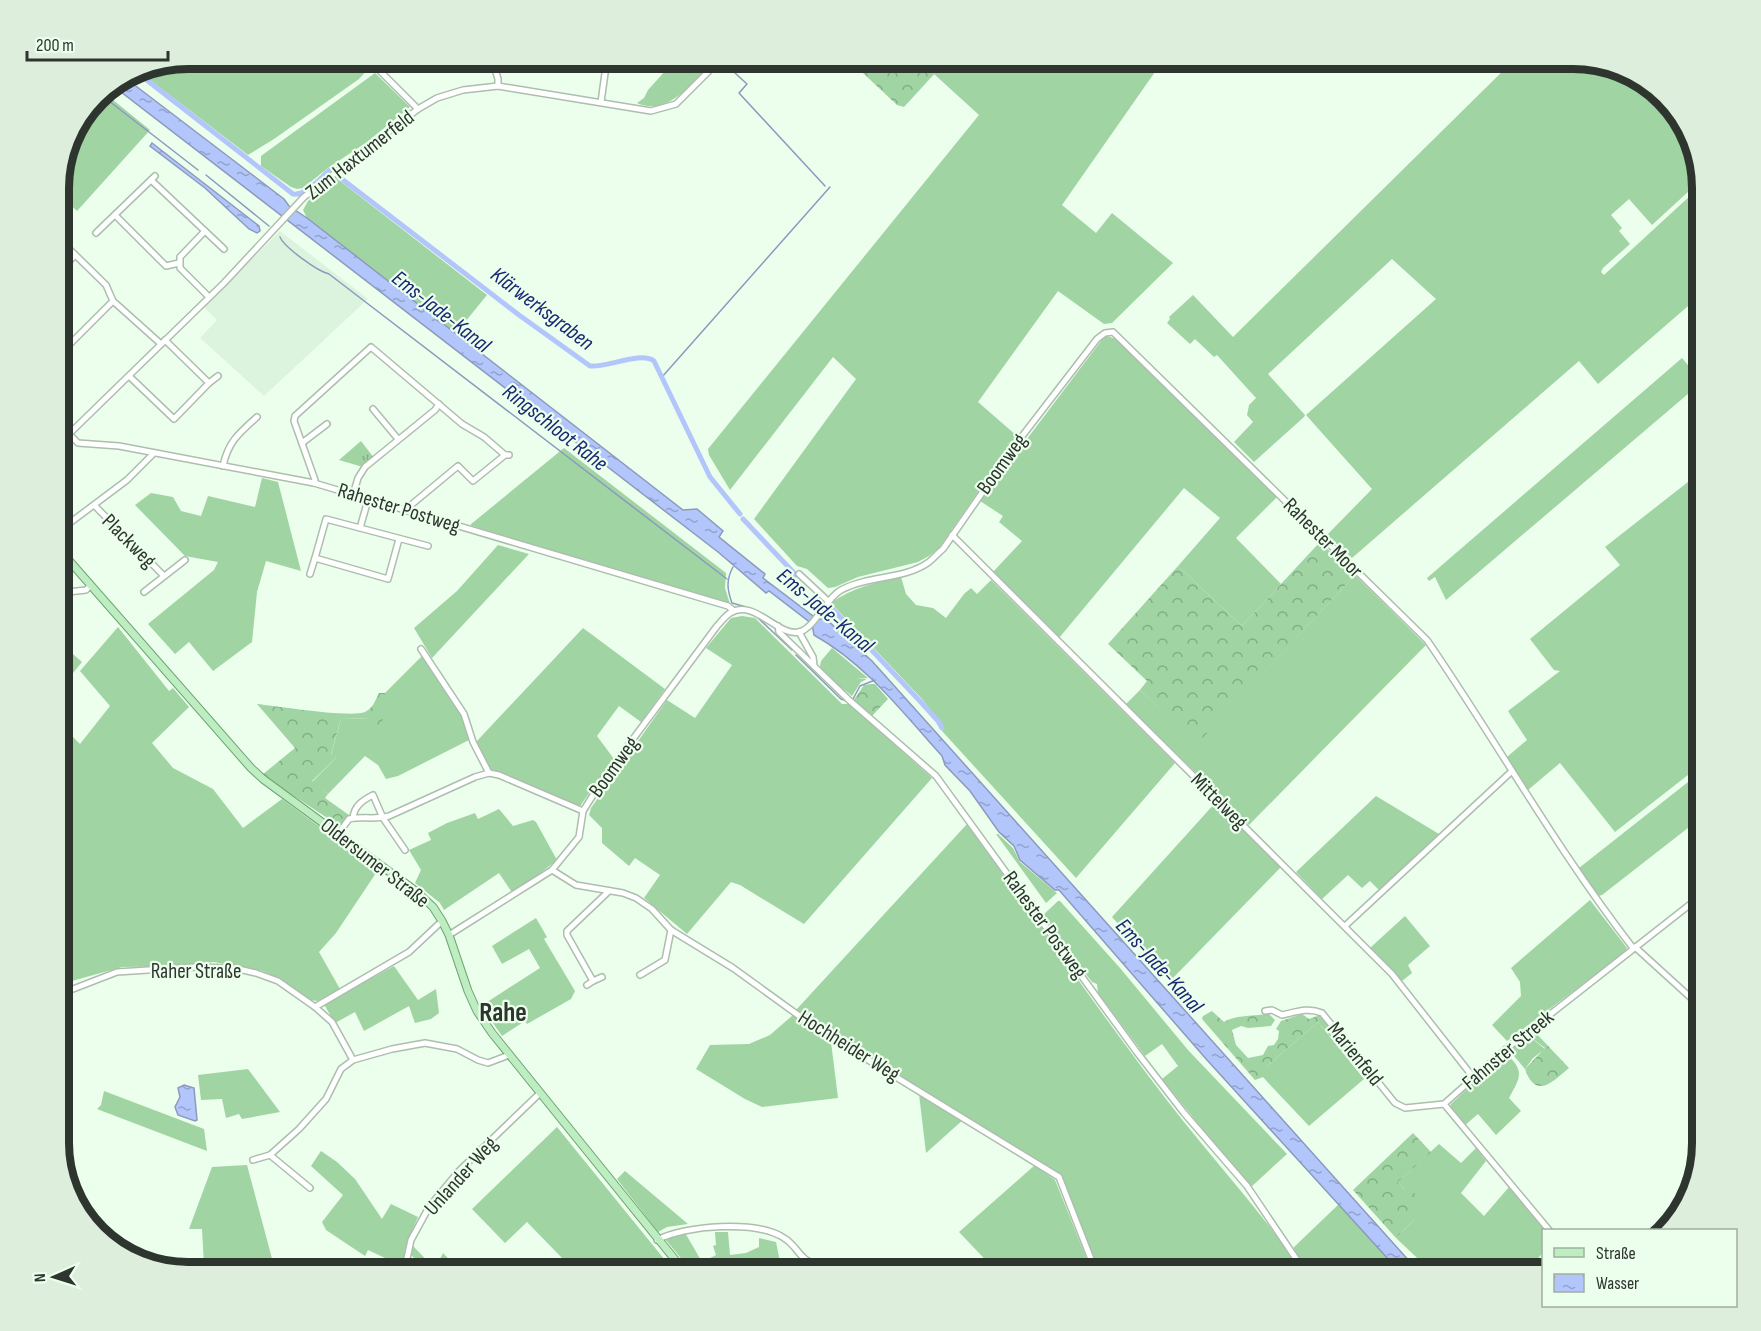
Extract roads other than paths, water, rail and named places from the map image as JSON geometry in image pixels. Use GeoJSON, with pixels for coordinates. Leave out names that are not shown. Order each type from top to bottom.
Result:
{"type":"FeatureCollection","features":[{"type":"Feature","properties":{"kind":"main road","name":"Oldersumer Straße"},"geometry":{"type":"LineString","coordinates":[[69,561],[250,768],[417,892],[432,907],[449,935],[468,992],[477,1011],[676,1262]]}},
{"type":"Feature","properties":{"kind":"street"},"geometry":{"type":"LineString","coordinates":[[379,69],[418,109]]}},
{"type":"Feature","properties":{"kind":"street"},"geometry":{"type":"LineString","coordinates":[[495,69],[498,86]]}},
{"type":"Feature","properties":{"kind":"street"},"geometry":{"type":"LineString","coordinates":[[601,102],[606,69]]}},
{"type":"Feature","properties":{"kind":"street","name":"Zum Haxtumerfeld"},"geometry":{"type":"LineString","coordinates":[[69,434],[209,297],[316,187],[418,109],[437,98],[463,90],[498,86],[651,111],[676,104],[710,69]]}},
{"type":"Feature","properties":{"kind":"street"},"geometry":{"type":"LineString","coordinates":[[96,233],[153,178],[224,249]]}},
{"type":"Feature","properties":{"kind":"street"},"geometry":{"type":"LineString","coordinates":[[115,215],[166,266],[179,263]]}},
{"type":"Feature","properties":{"kind":"street"},"geometry":{"type":"LineString","coordinates":[[205,231],[180,257],[179,263],[180,268],[209,297]]}},
{"type":"Feature","properties":{"kind":"street"},"geometry":{"type":"LineString","coordinates":[[69,249],[105,285],[113,301],[209,383]]}},
{"type":"Feature","properties":{"kind":"street"},"geometry":{"type":"LineString","coordinates":[[69,261],[75,255]]}},
{"type":"Feature","properties":{"kind":"street"},"geometry":{"type":"LineString","coordinates":[[69,345],[113,301]]}},
{"type":"Feature","properties":{"kind":"street","name":"Rahester Moor"},"geometry":{"type":"LineString","coordinates":[[1105,333],[1113,332],[1119,337],[1427,640],[1590,892],[1634,947],[1692,999]]}},
{"type":"Feature","properties":{"kind":"street","name":"Boomweg"},"geometry":{"type":"LineString","coordinates":[[799,632],[809,626],[834,594],[848,586],[900,574],[930,562],[943,549],[1016,444],[1097,339],[1105,333]]}},
{"type":"Feature","properties":{"kind":"street"},"geometry":{"type":"LineString","coordinates":[[314,483],[315,480],[294,421],[295,416],[371,347],[462,423],[484,436],[507,455],[473,481],[458,466],[405,510]]}},
{"type":"Feature","properties":{"kind":"street"},"geometry":{"type":"LineString","coordinates":[[129,376],[174,419],[218,376]]}},
{"type":"Feature","properties":{"kind":"street"},"geometry":{"type":"LineString","coordinates":[[353,495],[358,478],[365,467],[435,410],[439,404]]}},
{"type":"Feature","properties":{"kind":"street"},"geometry":{"type":"LineString","coordinates":[[373,409],[398,439]]}},
{"type":"Feature","properties":{"kind":"street"},"geometry":{"type":"LineString","coordinates":[[223,466],[227,449],[241,430],[257,417]]}},
{"type":"Feature","properties":{"kind":"street"},"geometry":{"type":"LineString","coordinates":[[302,443],[327,424]]}},
{"type":"Feature","properties":{"kind":"street","name":"Rahester Postweg"},"geometry":{"type":"LineString","coordinates":[[69,434],[78,443],[119,446],[314,483],[728,606],[734,611]]}},
{"type":"Feature","properties":{"kind":"street"},"geometry":{"type":"LineString","coordinates":[[69,524],[127,480],[154,453]]}},
{"type":"Feature","properties":{"kind":"street"},"geometry":{"type":"LineString","coordinates":[[360,528],[368,500]]}},
{"type":"Feature","properties":{"kind":"street","name":"Plackweg"},"geometry":{"type":"LineString","coordinates":[[94,505],[164,576]]}},
{"type":"Feature","properties":{"kind":"street"},"geometry":{"type":"LineString","coordinates":[[310,574],[326,519],[428,546]]}},
{"type":"Feature","properties":{"kind":"street","name":"Mittelweg"},"geometry":{"type":"LineString","coordinates":[[952,535],[1392,974],[1473,1077]]}},
{"type":"Feature","properties":{"kind":"street"},"geometry":{"type":"LineString","coordinates":[[315,558],[388,579],[399,539]]}},
{"type":"Feature","properties":{"kind":"street","name":"Plackweg"},"geometry":{"type":"LineString","coordinates":[[144,592],[186,560]]}},
{"type":"Feature","properties":{"kind":"street"},"geometry":{"type":"LineString","coordinates":[[799,574],[828,601]]}},
{"type":"Feature","properties":{"kind":"street"},"geometry":{"type":"LineString","coordinates":[[69,592],[86,590],[90,586]]}},
{"type":"Feature","properties":{"kind":"street"},"geometry":{"type":"LineString","coordinates":[[734,611],[748,611],[761,615],[793,633],[799,632],[813,657],[815,667]]}},
{"type":"Feature","properties":{"kind":"street","name":"Boomweg"},"geometry":{"type":"LineString","coordinates":[[449,935],[552,870],[579,837],[583,811],[604,778],[717,626],[734,611]]}},
{"type":"Feature","properties":{"kind":"street","name":"Rahester Postweg"},"geometry":{"type":"LineString","coordinates":[[778,626],[779,632],[849,700],[936,776],[1136,1051],[1184,1113],[1247,1186],[1298,1262]]}},
{"type":"Feature","properties":{"kind":"street"},"geometry":{"type":"LineString","coordinates":[[421,649],[464,714],[473,742],[489,773]]}},
{"type":"Feature","properties":{"kind":"street"},"geometry":{"type":"LineString","coordinates":[[1345,926],[1512,771]]}},
{"type":"Feature","properties":{"kind":"street"},"geometry":{"type":"LineString","coordinates":[[338,834],[346,822],[353,818],[383,818],[489,773],[499,775],[583,811]]}},
{"type":"Feature","properties":{"kind":"street"},"geometry":{"type":"LineString","coordinates":[[353,818],[352,815],[362,800],[374,795],[383,818],[405,850]]}},
{"type":"Feature","properties":{"kind":"street","name":"Hochheider Weg"},"geometry":{"type":"LineString","coordinates":[[552,870],[576,885],[623,893],[636,898],[652,909],[671,930],[733,968],[816,1028],[1059,1177],[1092,1262]]}},
{"type":"Feature","properties":{"kind":"street"},"geometry":{"type":"LineString","coordinates":[[593,981],[567,935],[567,931],[609,891]]}},
{"type":"Feature","properties":{"kind":"street","name":"Fahnster Streek"},"geometry":{"type":"LineString","coordinates":[[1548,1229],[1443,1104],[1506,1048],[1692,903]]}},
{"type":"Feature","properties":{"kind":"street"},"geometry":{"type":"LineString","coordinates":[[315,1007],[409,952],[442,921]]}},
{"type":"Feature","properties":{"kind":"street"},"geometry":{"type":"LineString","coordinates":[[640,975],[665,960],[671,930]]}},
{"type":"Feature","properties":{"kind":"street","name":"Raher Straße"},"geometry":{"type":"LineString","coordinates":[[69,989],[117,972],[195,967],[234,968],[256,973],[278,981],[332,1022],[353,1060]]}},
{"type":"Feature","properties":{"kind":"street"},"geometry":{"type":"LineString","coordinates":[[587,985],[602,977]]}},
{"type":"Feature","properties":{"kind":"street","name":"Marienfeld"},"geometry":{"type":"LineString","coordinates":[[1265,1011],[1272,1010],[1282,1015],[1305,1010],[1322,1012],[1395,1103],[1405,1108],[1443,1104]]}},
{"type":"Feature","properties":{"kind":"street"},"geometry":{"type":"LineString","coordinates":[[253,1160],[270,1155],[299,1129],[326,1099],[341,1069],[353,1060],[425,1043],[457,1049],[488,1063],[509,1054]]}},
{"type":"Feature","properties":{"kind":"street","name":"Unlander Weg"},"geometry":{"type":"LineString","coordinates":[[406,1262],[411,1239],[429,1207],[458,1172],[540,1093]]}},
{"type":"Feature","properties":{"kind":"street"},"geometry":{"type":"LineString","coordinates":[[270,1155],[310,1188]]}},
{"type":"Feature","properties":{"kind":"street"},"geometry":{"type":"LineString","coordinates":[[657,1240],[688,1229],[723,1227],[758,1229],[773,1232],[785,1238],[807,1261],[811,1262]]}},
{"type":"Feature","properties":{"kind":"water"},"geometry":{"type":"Polygon","coordinates":[[[132,83],[683,510],[697,509],[723,531],[719,537],[765,574],[763,578],[817,619],[826,619],[872,661],[1410,1262],[1391,1262],[1207,1060],[1059,890],[1055,890],[1020,860],[1014,846],[999,832],[970,791],[945,765],[942,756],[898,706],[850,660],[814,635],[812,624],[769,591],[766,593],[718,552],[120,91],[132,83]]]}},
{"type":"Feature","properties":{"kind":"water"},"geometry":{"type":"Polygon","coordinates":[[[152,143],[259,226],[260,231],[257,233],[249,229],[205,188],[150,146],[152,143]]]}},
{"type":"Feature","properties":{"kind":"water"},"geometry":{"type":"Polygon","coordinates":[[[184,1085],[194,1088],[197,1120],[195,1121],[178,1115],[175,1107],[180,1097],[178,1088],[184,1085]]]}},
{"type":"Feature","properties":{"kind":"waterway"},"geometry":{"type":"LineString","coordinates":[[731,69],[747,84],[739,93],[825,186]]}},
{"type":"Feature","properties":{"kind":"waterway","name":"Klärwerksgraben"},"geometry":{"type":"LineString","coordinates":[[144,78],[293,194],[308,189],[331,171]]}},
{"type":"Feature","properties":{"kind":"waterway"},"geometry":{"type":"LineString","coordinates":[[108,101],[198,170]]}},
{"type":"Feature","properties":{"kind":"waterway"},"geometry":{"type":"LineString","coordinates":[[206,175],[269,226]]}},
{"type":"Feature","properties":{"kind":"waterway","name":"Klärwerksgraben"},"geometry":{"type":"LineString","coordinates":[[338,176],[519,315],[590,366],[641,358],[654,361],[710,477],[740,514]]}},
{"type":"Feature","properties":{"kind":"waterway"},"geometry":{"type":"LineString","coordinates":[[662,377],[830,187]]}},
{"type":"Feature","properties":{"kind":"waterway","name":"Ringschloot Rahe"},"geometry":{"type":"LineString","coordinates":[[280,237],[301,258],[329,274],[727,579]]}},
{"type":"Feature","properties":{"kind":"waterway","name":"Klärwerksgraben"},"geometry":{"type":"LineString","coordinates":[[743,519],[796,575]]}},
{"type":"Feature","properties":{"kind":"waterway"},"geometry":{"type":"LineString","coordinates":[[733,567],[728,580],[730,598],[732,603],[746,607]]}},
{"type":"Feature","properties":{"kind":"waterway","name":"Klärwerksgraben"},"geometry":{"type":"LineString","coordinates":[[828,604],[918,699],[942,728]]}},
{"type":"Feature","properties":{"kind":"waterway"},"geometry":{"type":"LineString","coordinates":[[758,618],[792,650]]}},
{"type":"Feature","properties":{"kind":"waterway"},"geometry":{"type":"LineString","coordinates":[[796,655],[844,700]]}},
{"type":"Feature","properties":{"kind":"waterway"},"geometry":{"type":"LineString","coordinates":[[853,699],[860,686],[875,680]]}},
{"type":"Feature","properties":{"kind":"district","name":"Rahe"},"geometry":{"type":"Point","coordinates":[503,1013]}},
{"type":"Feature","properties":{"kind":"water label","name":"Ems-Jade-Kanal"},"geometry":{"type":"Point","coordinates":[441,312]}},
{"type":"Feature","properties":{"kind":"water label","name":"Ems-Jade-Kanal"},"geometry":{"type":"Point","coordinates":[825,611]}},
{"type":"Feature","properties":{"kind":"water label","name":"Ems-Jade-Kanal"},"geometry":{"type":"Point","coordinates":[1159,966]}}]}
